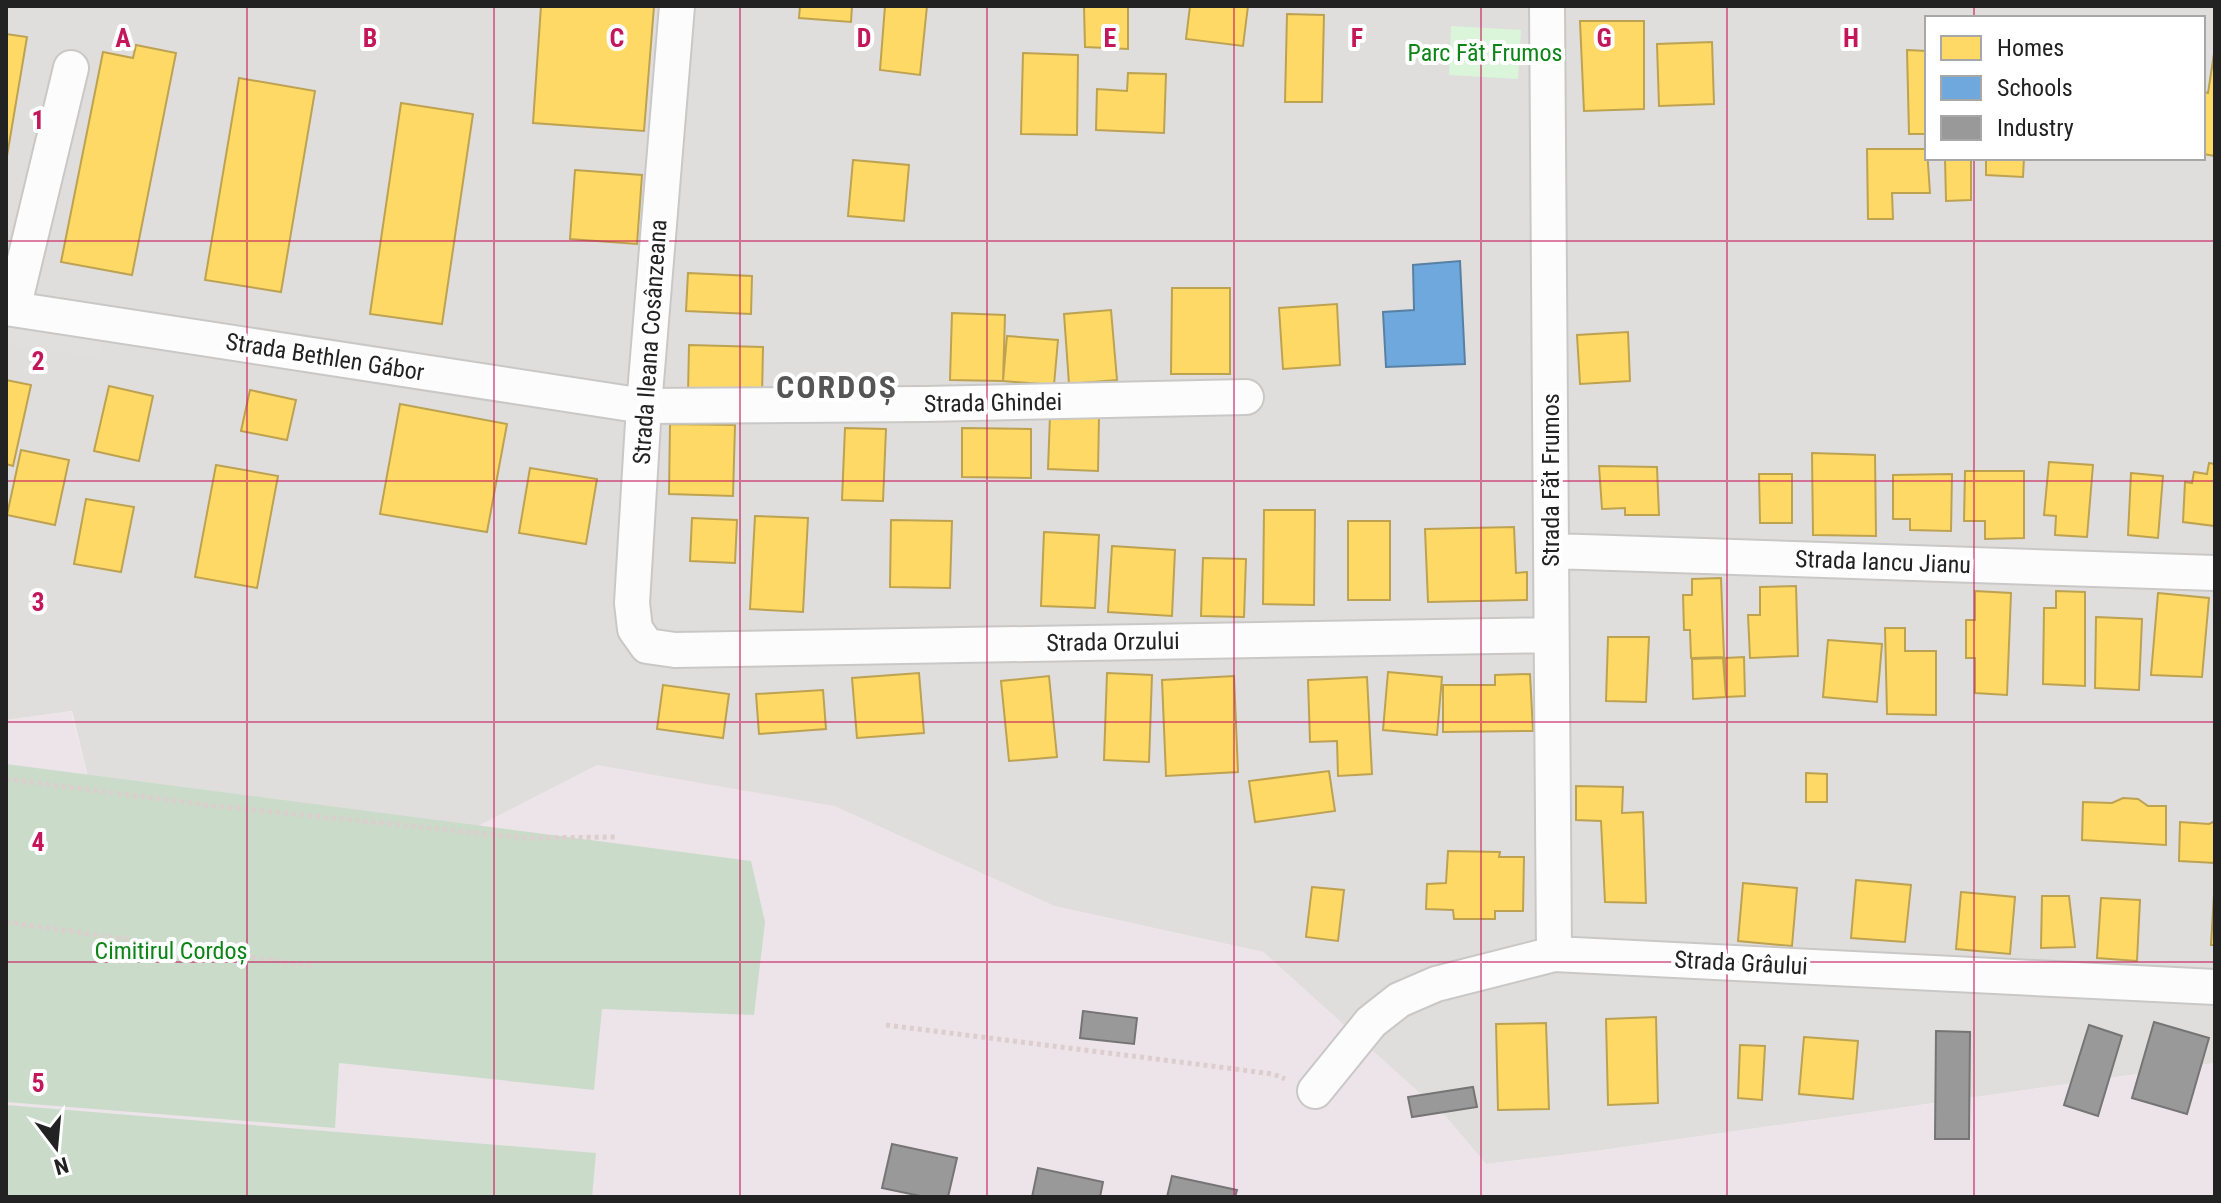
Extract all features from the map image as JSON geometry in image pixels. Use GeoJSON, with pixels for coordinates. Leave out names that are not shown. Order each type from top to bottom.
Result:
{"type":"FeatureCollection","features":[{"type":"Feature","properties":{"kind":"street","name":"Strada Ileana Cosânzeana"},"geometry":{"type":"LineString","coordinates":[[675,650],[647,646],[635,629],[632,603],[644,406],[677,6]]}},
{"type":"Feature","properties":{"kind":"street","name":"Strada Făt Frumos"},"geometry":{"type":"LineString","coordinates":[[1547,6],[1554,954]]}},
{"type":"Feature","properties":{"kind":"street"},"geometry":{"type":"LineString","coordinates":[[10,309],[71,68]]}},
{"type":"Feature","properties":{"kind":"street","name":"Strada Bethlen Gábor"},"geometry":{"type":"LineString","coordinates":[[10,309],[644,406]]}},
{"type":"Feature","properties":{"kind":"street","name":"Strada Ghindei"},"geometry":{"type":"LineString","coordinates":[[644,406],[1246,397]]}},
{"type":"Feature","properties":{"kind":"street","name":"Strada Iancu Jianu"},"geometry":{"type":"LineString","coordinates":[[1552,551],[2215,573]]}},
{"type":"Feature","properties":{"kind":"street","name":"Strada Orzului"},"geometry":{"type":"LineString","coordinates":[[675,650],[1550,635]]}},
{"type":"Feature","properties":{"kind":"street","name":"Strada Grâului"},"geometry":{"type":"LineString","coordinates":[[1315,1091],[1371,1022],[1399,1000],[1449,980],[1554,954],[2215,987]]}},
{"type":"Feature","properties":{"kind":"path"},"geometry":{"type":"LineString","coordinates":[[6,779],[207,805],[526,838],[618,837]]}},
{"type":"Feature","properties":{"kind":"path"},"geometry":{"type":"LineString","coordinates":[[6,922],[313,966]]}},
{"type":"Feature","properties":{"kind":"path"},"geometry":{"type":"LineString","coordinates":[[886,1025],[1273,1074],[1315,1091]]}},
{"type":"Feature","properties":{"kind":"shaded area"},"geometry":{"type":"Polygon","coordinates":[[[6,6],[2215,6],[2215,1063],[1486,1164],[1446,1117],[1263,952],[1054,906],[834,806],[423,854],[132,959],[72,711],[6,720],[6,6]]]}},
{"type":"Feature","properties":{"kind":"shaded area"},"geometry":{"type":"Polygon","coordinates":[[[6,315],[105,329],[100,358],[6,344],[6,315]]]}},
{"type":"Feature","properties":{"kind":"shaded area"},"geometry":{"type":"Polygon","coordinates":[[[71,711],[133,959],[423,854],[597,765],[834,806],[1054,906],[1263,952],[1446,1117],[1486,1164],[2215,1063],[2215,1197],[6,1197],[6,720],[71,711]]]}},
{"type":"Feature","properties":{"kind":"green space","name":"Parc Făt Frumos"},"geometry":{"type":"Polygon","coordinates":[[[1451,26],[1521,30],[1518,79],[1449,75],[1451,26]]]}},
{"type":"Feature","properties":{"kind":"green space","name":"Cimitirul Cordoș"},"geometry":{"type":"Polygon","coordinates":[[[6,764],[751,861],[765,922],[754,1015],[602,1009],[594,1090],[339,1063],[335,1128],[6,1102],[6,764]]]}},
{"type":"Feature","properties":{"kind":"green space"},"geometry":{"type":"Polygon","coordinates":[[[6,1105],[596,1153],[592,1197],[6,1197],[6,1105]]]}},
{"type":"Feature","properties":{"kind":"building: Homes"},"geometry":{"type":"Polygon","coordinates":[[[541,6],[654,6],[644,131],[533,123],[541,6]]]}},
{"type":"Feature","properties":{"kind":"building: Homes"},"geometry":{"type":"Polygon","coordinates":[[[800,6],[852,6],[851,22],[799,18],[800,6]]]}},
{"type":"Feature","properties":{"kind":"building: Homes"},"geometry":{"type":"Polygon","coordinates":[[[885,6],[927,6],[920,75],[880,70],[885,6]]]}},
{"type":"Feature","properties":{"kind":"building: Homes"},"geometry":{"type":"Polygon","coordinates":[[[1084,6],[1128,6],[1128,49],[1085,47],[1084,6]]]}},
{"type":"Feature","properties":{"kind":"building: Homes"},"geometry":{"type":"Polygon","coordinates":[[[1190,6],[1248,6],[1243,46],[1186,39],[1190,6]]]}},
{"type":"Feature","properties":{"kind":"building: Homes"},"geometry":{"type":"Polygon","coordinates":[[[1287,14],[1324,15],[1322,102],[1285,102],[1287,14]]]}},
{"type":"Feature","properties":{"kind":"building: Homes"},"geometry":{"type":"Polygon","coordinates":[[[1580,21],[1644,21],[1644,109],[1584,111],[1580,21]]]}},
{"type":"Feature","properties":{"kind":"building: Homes"},"geometry":{"type":"Polygon","coordinates":[[[6,34],[27,37],[6,162],[6,34]]]}},
{"type":"Feature","properties":{"kind":"building: Homes"},"geometry":{"type":"Polygon","coordinates":[[[1712,42],[1714,104],[1659,106],[1657,44],[1712,42]]]}},
{"type":"Feature","properties":{"kind":"building: Homes"},"geometry":{"type":"Polygon","coordinates":[[[136,45],[176,53],[132,275],[61,262],[103,52],[133,58],[136,45]]]}},
{"type":"Feature","properties":{"kind":"building: Homes"},"geometry":{"type":"Polygon","coordinates":[[[2215,47],[2215,156],[2205,154],[2205,92],[2208,93],[2215,47]]]}},
{"type":"Feature","properties":{"kind":"building: Homes"},"geometry":{"type":"Polygon","coordinates":[[[1907,50],[1925,51],[1925,134],[1909,134],[1907,50]]]}},
{"type":"Feature","properties":{"kind":"building: Homes"},"geometry":{"type":"Polygon","coordinates":[[[1023,53],[1078,55],[1077,135],[1021,134],[1023,53]]]}},
{"type":"Feature","properties":{"kind":"building: Homes"},"geometry":{"type":"Polygon","coordinates":[[[1128,73],[1166,74],[1164,133],[1096,130],[1097,89],[1127,91],[1128,73]]]}},
{"type":"Feature","properties":{"kind":"building: Homes"},"geometry":{"type":"Polygon","coordinates":[[[239,78],[315,91],[281,292],[205,280],[239,78]]]}},
{"type":"Feature","properties":{"kind":"building: Homes"},"geometry":{"type":"Polygon","coordinates":[[[401,103],[473,114],[442,324],[370,314],[401,103]]]}},
{"type":"Feature","properties":{"kind":"building: Homes"},"geometry":{"type":"Polygon","coordinates":[[[1867,149],[1925,149],[1930,193],[1892,193],[1893,219],[1868,219],[1867,149]]]}},
{"type":"Feature","properties":{"kind":"building: Homes"},"geometry":{"type":"Polygon","coordinates":[[[853,160],[909,165],[904,221],[848,216],[853,160]]]}},
{"type":"Feature","properties":{"kind":"building: Homes"},"geometry":{"type":"Polygon","coordinates":[[[1945,160],[1971,160],[1971,200],[1946,201],[1945,160]]]}},
{"type":"Feature","properties":{"kind":"building: Homes"},"geometry":{"type":"Polygon","coordinates":[[[1986,160],[2024,160],[2023,177],[1986,175],[1986,160]]]}},
{"type":"Feature","properties":{"kind":"building: Homes"},"geometry":{"type":"Polygon","coordinates":[[[575,170],[642,175],[637,244],[570,239],[575,170]]]}},
{"type":"Feature","properties":{"kind":"building: Homes"},"geometry":{"type":"Polygon","coordinates":[[[688,273],[752,276],[751,314],[686,311],[688,273]]]}},
{"type":"Feature","properties":{"kind":"building: Homes"},"geometry":{"type":"Polygon","coordinates":[[[1172,288],[1230,288],[1230,374],[1171,374],[1172,288]]]}},
{"type":"Feature","properties":{"kind":"building: Homes"},"geometry":{"type":"Polygon","coordinates":[[[1337,304],[1340,365],[1283,369],[1279,308],[1337,304]]]}},
{"type":"Feature","properties":{"kind":"building: Homes"},"geometry":{"type":"Polygon","coordinates":[[[1111,310],[1117,380],[1069,384],[1064,314],[1111,310]]]}},
{"type":"Feature","properties":{"kind":"building: Homes"},"geometry":{"type":"Polygon","coordinates":[[[952,313],[1005,315],[1003,381],[950,380],[952,313]]]}},
{"type":"Feature","properties":{"kind":"building: Homes"},"geometry":{"type":"Polygon","coordinates":[[[1628,332],[1630,381],[1580,384],[1577,335],[1628,332]]]}},
{"type":"Feature","properties":{"kind":"building: Homes"},"geometry":{"type":"Polygon","coordinates":[[[1007,336],[1058,340],[1054,385],[1003,381],[1007,336]]]}},
{"type":"Feature","properties":{"kind":"building: Homes"},"geometry":{"type":"Polygon","coordinates":[[[689,345],[763,347],[762,396],[688,394],[689,345]]]}},
{"type":"Feature","properties":{"kind":"building: Homes"},"geometry":{"type":"Polygon","coordinates":[[[6,380],[31,385],[13,466],[6,464],[6,380]]]}},
{"type":"Feature","properties":{"kind":"building: Homes"},"geometry":{"type":"Polygon","coordinates":[[[109,386],[153,396],[139,461],[94,451],[109,386]]]}},
{"type":"Feature","properties":{"kind":"building: Homes"},"geometry":{"type":"Polygon","coordinates":[[[250,390],[296,400],[287,440],[241,431],[250,390]]]}},
{"type":"Feature","properties":{"kind":"building: Homes"},"geometry":{"type":"Polygon","coordinates":[[[400,404],[507,424],[487,532],[380,514],[400,404]]]}},
{"type":"Feature","properties":{"kind":"building: Homes"},"geometry":{"type":"Polygon","coordinates":[[[1050,416],[1099,417],[1098,471],[1048,469],[1050,416]]]}},
{"type":"Feature","properties":{"kind":"building: Homes"},"geometry":{"type":"Polygon","coordinates":[[[670,424],[735,425],[733,496],[669,494],[670,424]]]}},
{"type":"Feature","properties":{"kind":"building: Homes"},"geometry":{"type":"Polygon","coordinates":[[[845,428],[886,429],[883,501],[842,500],[845,428]]]}},
{"type":"Feature","properties":{"kind":"building: Homes"},"geometry":{"type":"Polygon","coordinates":[[[962,428],[1031,429],[1031,478],[962,477],[962,428]]]}},
{"type":"Feature","properties":{"kind":"building: Homes"},"geometry":{"type":"Polygon","coordinates":[[[21,450],[69,460],[55,525],[7,515],[21,450]]]}},
{"type":"Feature","properties":{"kind":"building: Homes"},"geometry":{"type":"Polygon","coordinates":[[[1812,453],[1875,455],[1876,536],[1813,535],[1812,453]]]}},
{"type":"Feature","properties":{"kind":"building: Homes"},"geometry":{"type":"Polygon","coordinates":[[[2049,462],[2093,465],[2087,537],[2055,535],[2056,516],[2044,515],[2049,462]]]}},
{"type":"Feature","properties":{"kind":"building: Homes"},"geometry":{"type":"Polygon","coordinates":[[[2209,463],[2215,464],[2215,526],[2183,522],[2185,482],[2192,483],[2194,472],[2207,474],[2209,463]]]}},
{"type":"Feature","properties":{"kind":"building: Homes"},"geometry":{"type":"Polygon","coordinates":[[[216,465],[278,476],[257,588],[195,577],[216,465]]]}},
{"type":"Feature","properties":{"kind":"building: Homes"},"geometry":{"type":"Polygon","coordinates":[[[1599,466],[1657,467],[1659,515],[1625,515],[1625,508],[1602,509],[1599,466]]]}},
{"type":"Feature","properties":{"kind":"building: Homes"},"geometry":{"type":"Polygon","coordinates":[[[530,468],[597,479],[586,544],[519,533],[530,468]]]}},
{"type":"Feature","properties":{"kind":"building: Homes"},"geometry":{"type":"Polygon","coordinates":[[[1965,471],[2024,471],[2024,538],[1985,539],[1985,521],[1964,521],[1965,471]]]}},
{"type":"Feature","properties":{"kind":"building: Homes"},"geometry":{"type":"Polygon","coordinates":[[[2131,473],[2163,476],[2158,538],[2128,535],[2131,473]]]}},
{"type":"Feature","properties":{"kind":"building: Homes"},"geometry":{"type":"Polygon","coordinates":[[[1759,474],[1792,474],[1792,523],[1760,523],[1759,474]]]}},
{"type":"Feature","properties":{"kind":"building: Homes"},"geometry":{"type":"Polygon","coordinates":[[[1952,474],[1951,531],[1910,530],[1910,519],[1893,519],[1893,475],[1952,474]]]}},
{"type":"Feature","properties":{"kind":"building: Homes"},"geometry":{"type":"Polygon","coordinates":[[[86,499],[134,507],[121,572],[74,564],[86,499]]]}},
{"type":"Feature","properties":{"kind":"building: Homes"},"geometry":{"type":"Polygon","coordinates":[[[1264,510],[1315,510],[1314,605],[1263,604],[1264,510]]]}},
{"type":"Feature","properties":{"kind":"building: Homes"},"geometry":{"type":"Polygon","coordinates":[[[755,516],[808,518],[803,612],[750,609],[755,516]]]}},
{"type":"Feature","properties":{"kind":"building: Homes"},"geometry":{"type":"Polygon","coordinates":[[[692,518],[737,520],[735,563],[690,561],[692,518]]]}},
{"type":"Feature","properties":{"kind":"building: Homes"},"geometry":{"type":"Polygon","coordinates":[[[891,520],[952,521],[950,588],[890,587],[891,520]]]}},
{"type":"Feature","properties":{"kind":"building: Homes"},"geometry":{"type":"Polygon","coordinates":[[[1348,521],[1390,521],[1390,600],[1348,600],[1348,521]]]}},
{"type":"Feature","properties":{"kind":"building: Homes"},"geometry":{"type":"Polygon","coordinates":[[[1514,527],[1516,573],[1527,572],[1527,600],[1428,602],[1425,529],[1514,527]]]}},
{"type":"Feature","properties":{"kind":"building: Homes"},"geometry":{"type":"Polygon","coordinates":[[[1044,532],[1099,535],[1095,608],[1041,606],[1044,532]]]}},
{"type":"Feature","properties":{"kind":"building: Homes"},"geometry":{"type":"Polygon","coordinates":[[[1112,546],[1175,550],[1172,616],[1108,612],[1112,546]]]}},
{"type":"Feature","properties":{"kind":"building: Homes"},"geometry":{"type":"Polygon","coordinates":[[[1203,558],[1246,559],[1244,617],[1201,616],[1203,558]]]}},
{"type":"Feature","properties":{"kind":"building: Homes"},"geometry":{"type":"Polygon","coordinates":[[[1721,578],[1724,657],[1691,658],[1690,630],[1684,630],[1683,595],[1692,595],[1692,579],[1721,578]]]}},
{"type":"Feature","properties":{"kind":"building: Homes"},"geometry":{"type":"Polygon","coordinates":[[[1796,586],[1798,656],[1750,658],[1748,615],[1760,615],[1760,587],[1796,586]]]}},
{"type":"Feature","properties":{"kind":"building: Homes"},"geometry":{"type":"Polygon","coordinates":[[[1975,591],[2011,593],[2007,695],[1975,693],[1975,658],[1966,658],[1966,620],[1975,620],[1975,591]]]}},
{"type":"Feature","properties":{"kind":"building: Homes"},"geometry":{"type":"Polygon","coordinates":[[[2056,591],[2085,592],[2085,686],[2043,684],[2044,608],[2056,608],[2056,591]]]}},
{"type":"Feature","properties":{"kind":"building: Homes"},"geometry":{"type":"Polygon","coordinates":[[[2158,593],[2209,598],[2202,677],[2151,675],[2158,593]]]}},
{"type":"Feature","properties":{"kind":"building: Homes"},"geometry":{"type":"Polygon","coordinates":[[[2096,617],[2142,619],[2139,690],[2095,688],[2096,617]]]}},
{"type":"Feature","properties":{"kind":"building: Homes"},"geometry":{"type":"Polygon","coordinates":[[[1885,628],[1905,628],[1905,651],[1936,651],[1936,715],[1887,714],[1885,628]]]}},
{"type":"Feature","properties":{"kind":"building: Homes"},"geometry":{"type":"Polygon","coordinates":[[[1608,637],[1649,637],[1646,702],[1606,701],[1608,637]]]}},
{"type":"Feature","properties":{"kind":"building: Homes"},"geometry":{"type":"Polygon","coordinates":[[[1828,640],[1882,644],[1877,702],[1823,697],[1828,640]]]}},
{"type":"Feature","properties":{"kind":"building: Homes"},"geometry":{"type":"Polygon","coordinates":[[[1744,657],[1745,696],[1726,697],[1725,658],[1744,657]]]}},
{"type":"Feature","properties":{"kind":"building: Homes"},"geometry":{"type":"Polygon","coordinates":[[[1723,658],[1726,697],[1693,699],[1692,659],[1723,658]]]}},
{"type":"Feature","properties":{"kind":"building: Homes"},"geometry":{"type":"Polygon","coordinates":[[[1388,672],[1442,677],[1437,735],[1383,730],[1388,672]]]}},
{"type":"Feature","properties":{"kind":"building: Homes"},"geometry":{"type":"Polygon","coordinates":[[[919,673],[924,733],[857,738],[852,678],[919,673]]]}},
{"type":"Feature","properties":{"kind":"building: Homes"},"geometry":{"type":"Polygon","coordinates":[[[1107,673],[1152,675],[1149,762],[1104,760],[1107,673]]]}},
{"type":"Feature","properties":{"kind":"building: Homes"},"geometry":{"type":"Polygon","coordinates":[[[1530,674],[1533,731],[1443,732],[1443,685],[1495,685],[1495,675],[1530,674]]]}},
{"type":"Feature","properties":{"kind":"building: Homes"},"geometry":{"type":"Polygon","coordinates":[[[1049,676],[1057,757],[1009,761],[1001,681],[1049,676]]]}},
{"type":"Feature","properties":{"kind":"building: Homes"},"geometry":{"type":"Polygon","coordinates":[[[1234,676],[1238,772],[1166,776],[1162,680],[1234,676]]]}},
{"type":"Feature","properties":{"kind":"building: Homes"},"geometry":{"type":"Polygon","coordinates":[[[1367,677],[1372,774],[1338,776],[1337,741],[1310,742],[1308,680],[1367,677]]]}},
{"type":"Feature","properties":{"kind":"building: Homes"},"geometry":{"type":"Polygon","coordinates":[[[663,685],[729,694],[723,738],[657,729],[663,685]]]}},
{"type":"Feature","properties":{"kind":"building: Homes"},"geometry":{"type":"Polygon","coordinates":[[[823,690],[826,729],[759,734],[756,694],[823,690]]]}},
{"type":"Feature","properties":{"kind":"building: Homes"},"geometry":{"type":"Polygon","coordinates":[[[1329,771],[1335,811],[1255,822],[1249,781],[1329,771]]]}},
{"type":"Feature","properties":{"kind":"building: Homes"},"geometry":{"type":"Polygon","coordinates":[[[1806,773],[1827,774],[1827,802],[1806,802],[1806,773]]]}},
{"type":"Feature","properties":{"kind":"building: Homes"},"geometry":{"type":"Polygon","coordinates":[[[1576,786],[1623,787],[1622,813],[1643,812],[1646,903],[1605,902],[1601,821],[1576,820],[1576,786]]]}},
{"type":"Feature","properties":{"kind":"building: Homes"},"geometry":{"type":"Polygon","coordinates":[[[2123,798],[2138,799],[2148,806],[2166,806],[2166,845],[2082,840],[2083,802],[2112,803],[2123,798]]]}},
{"type":"Feature","properties":{"kind":"building: Homes"},"geometry":{"type":"Polygon","coordinates":[[[2215,821],[2215,863],[2179,861],[2180,822],[2209,824],[2215,821]]]}},
{"type":"Feature","properties":{"kind":"building: Homes"},"geometry":{"type":"Polygon","coordinates":[[[1448,851],[1500,852],[1499,857],[1524,857],[1523,911],[1495,911],[1495,919],[1454,919],[1453,910],[1426,909],[1427,884],[1446,883],[1448,851]]]}},
{"type":"Feature","properties":{"kind":"building: Homes"},"geometry":{"type":"Polygon","coordinates":[[[1856,880],[1911,885],[1905,942],[1851,938],[1856,880]]]}},
{"type":"Feature","properties":{"kind":"building: Homes"},"geometry":{"type":"Polygon","coordinates":[[[1743,883],[1797,888],[1792,946],[1738,941],[1743,883]]]}},
{"type":"Feature","properties":{"kind":"building: Homes"},"geometry":{"type":"Polygon","coordinates":[[[1312,887],[1344,890],[1338,941],[1306,937],[1312,887]]]}},
{"type":"Feature","properties":{"kind":"building: Homes"},"geometry":{"type":"Polygon","coordinates":[[[1961,892],[2015,897],[2010,954],[1956,949],[1961,892]]]}},
{"type":"Feature","properties":{"kind":"building: Homes"},"geometry":{"type":"Polygon","coordinates":[[[2214,894],[2215,945],[2211,945],[2214,894]]]}},
{"type":"Feature","properties":{"kind":"building: Homes"},"geometry":{"type":"Polygon","coordinates":[[[2042,896],[2069,896],[2075,947],[2041,948],[2042,896]]]}},
{"type":"Feature","properties":{"kind":"building: Homes"},"geometry":{"type":"Polygon","coordinates":[[[2101,898],[2140,900],[2137,961],[2097,958],[2101,898]]]}},
{"type":"Feature","properties":{"kind":"building: Homes"},"geometry":{"type":"Polygon","coordinates":[[[1656,1017],[1658,1103],[1608,1105],[1606,1019],[1656,1017]]]}},
{"type":"Feature","properties":{"kind":"building: Homes"},"geometry":{"type":"Polygon","coordinates":[[[1546,1023],[1549,1109],[1498,1110],[1496,1024],[1546,1023]]]}},
{"type":"Feature","properties":{"kind":"building: Homes"},"geometry":{"type":"Polygon","coordinates":[[[1804,1037],[1858,1041],[1853,1099],[1799,1094],[1804,1037]]]}},
{"type":"Feature","properties":{"kind":"building: Homes"},"geometry":{"type":"Polygon","coordinates":[[[1740,1045],[1765,1046],[1762,1100],[1738,1098],[1740,1045]]]}},
{"type":"Feature","properties":{"kind":"building: Schools"},"geometry":{"type":"Polygon","coordinates":[[[1460,261],[1465,364],[1386,367],[1383,312],[1414,310],[1413,265],[1460,261]]]}},
{"type":"Feature","properties":{"kind":"building: Industry"},"geometry":{"type":"Polygon","coordinates":[[[1083,1011],[1137,1018],[1134,1044],[1080,1038],[1083,1011]]]}},
{"type":"Feature","properties":{"kind":"building: Industry"},"geometry":{"type":"Polygon","coordinates":[[[2154,1022],[2209,1038],[2187,1114],[2132,1098],[2154,1022]]]}},
{"type":"Feature","properties":{"kind":"building: Industry"},"geometry":{"type":"Polygon","coordinates":[[[2089,1025],[2122,1036],[2098,1116],[2064,1105],[2089,1025]]]}},
{"type":"Feature","properties":{"kind":"building: Industry"},"geometry":{"type":"Polygon","coordinates":[[[1936,1031],[1970,1032],[1969,1139],[1935,1139],[1936,1031]]]}},
{"type":"Feature","properties":{"kind":"building: Industry"},"geometry":{"type":"Polygon","coordinates":[[[1473,1087],[1477,1107],[1412,1117],[1408,1097],[1473,1087]]]}},
{"type":"Feature","properties":{"kind":"building: Industry"},"geometry":{"type":"Polygon","coordinates":[[[892,1144],[957,1158],[948,1197],[925,1197],[882,1188],[892,1144]]]}},
{"type":"Feature","properties":{"kind":"building: Industry"},"geometry":{"type":"Polygon","coordinates":[[[1038,1168],[1103,1182],[1100,1197],[1032,1197],[1038,1168]]]}},
{"type":"Feature","properties":{"kind":"building: Industry"},"geometry":{"type":"Polygon","coordinates":[[[1172,1176],[1237,1190],[1235,1197],[1167,1197],[1172,1176]]]}},
{"type":"Feature","properties":{"kind":"district","name":"CORDOȘ"},"geometry":{"type":"Point","coordinates":[837,387]}}]}
